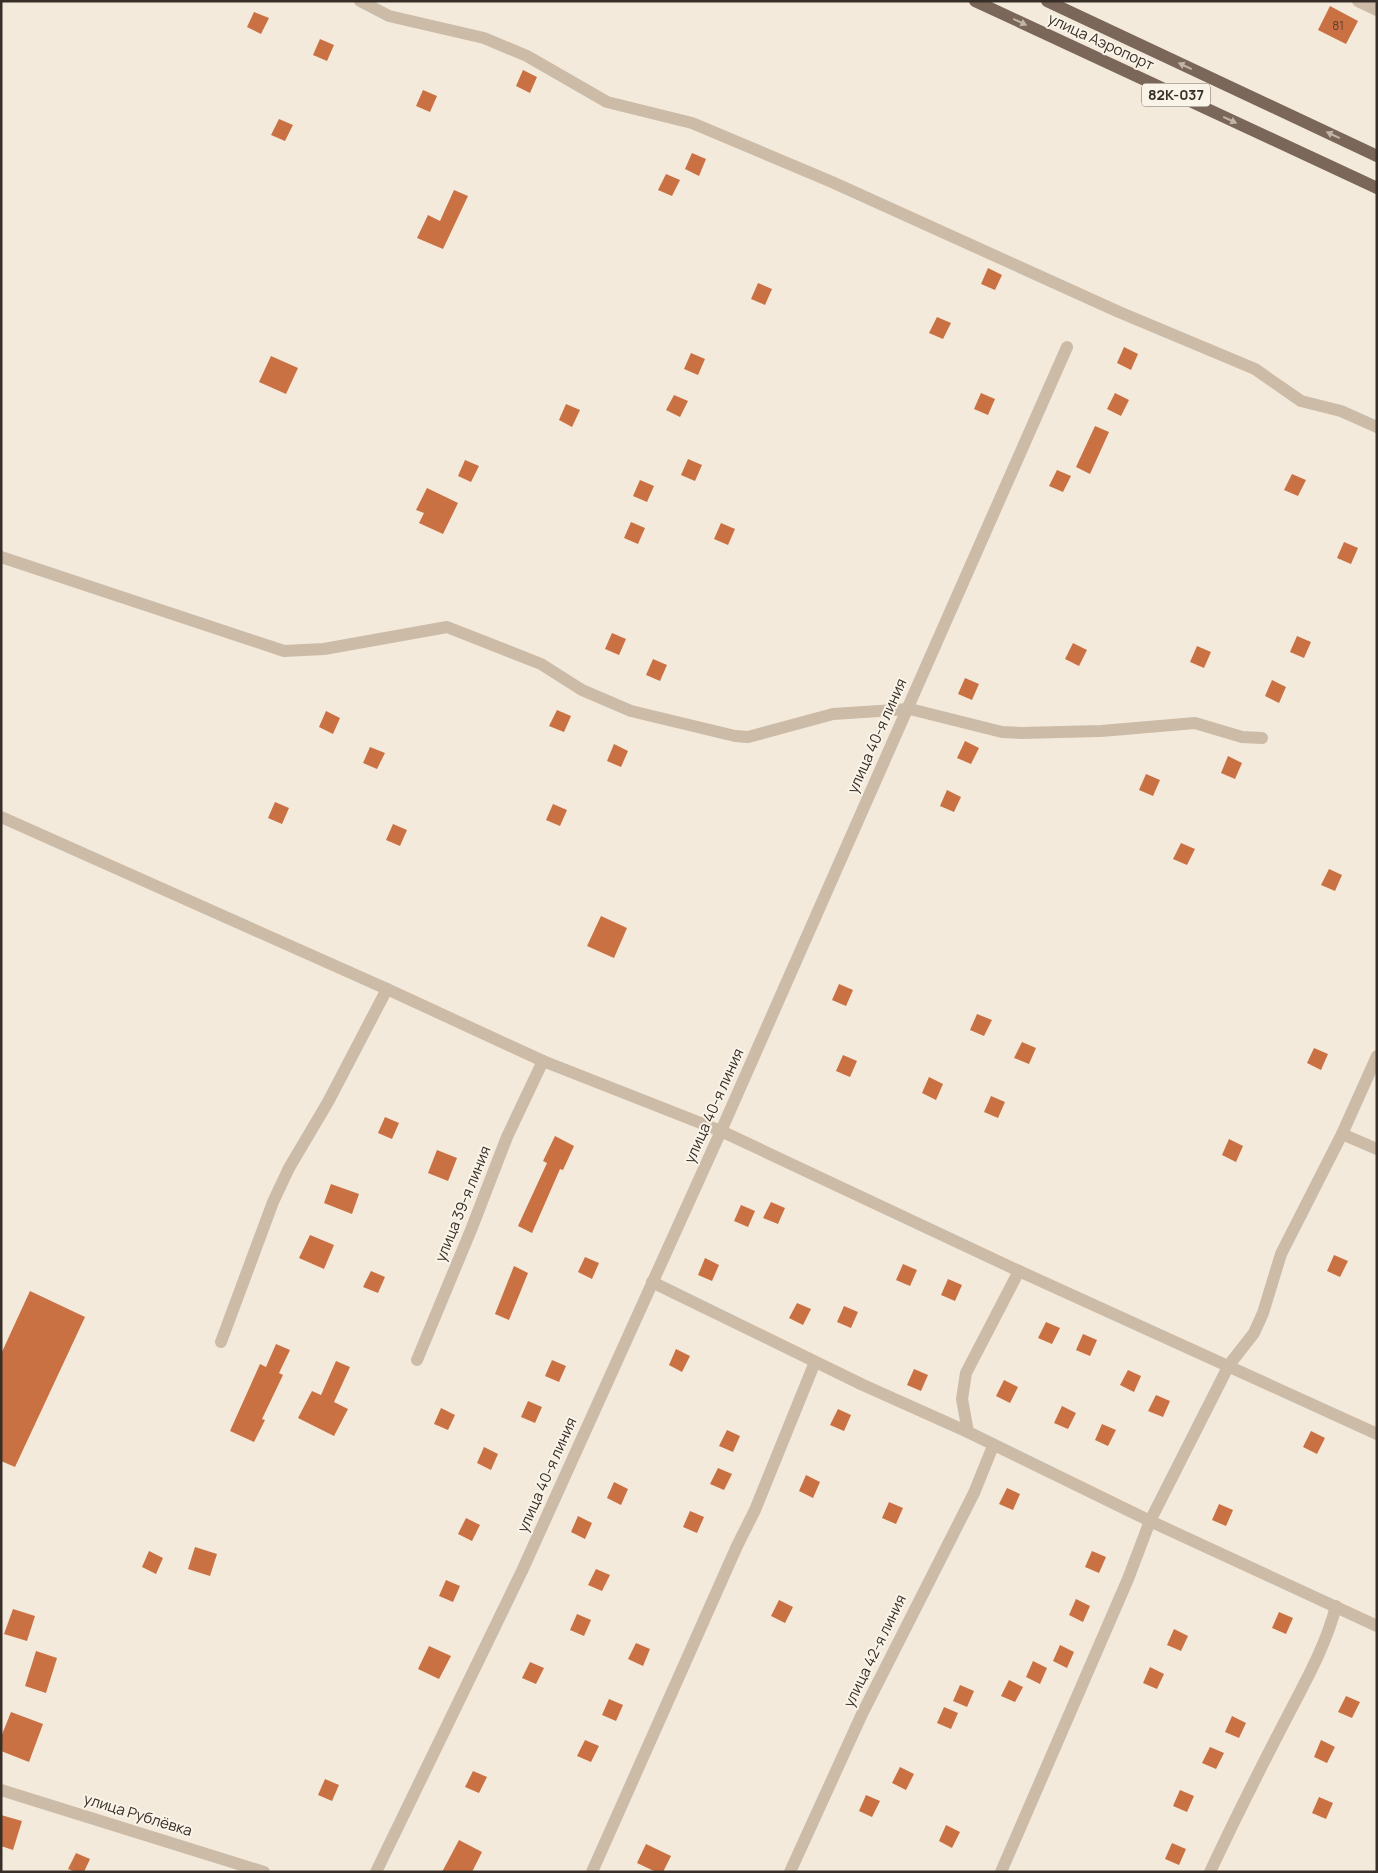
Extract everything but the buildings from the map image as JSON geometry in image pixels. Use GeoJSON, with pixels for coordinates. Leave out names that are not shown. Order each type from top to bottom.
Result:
{"type":"FeatureCollection","features":[{"type":"Feature","properties":{"kind":"main road","name":"улица Аэропорт"},"geometry":{"type":"LineString","coordinates":[[975,1],[1377,188]]}},
{"type":"Feature","properties":{"kind":"main road","name":"улица Аэропорт"},"geometry":{"type":"LineString","coordinates":[[1047,1],[1377,156]]}},
{"type":"Feature","properties":{"kind":"street"},"geometry":{"type":"LineString","coordinates":[[360,1],[389,16],[484,38],[527,56],[607,102],[692,123],[832,182],[1119,312],[1255,369],[1301,401],[1340,411],[1377,427]]}},
{"type":"Feature","properties":{"kind":"street"},"geometry":{"type":"LineString","coordinates":[[1358,1],[1377,10]]}},
{"type":"Feature","properties":{"kind":"street","name":"улица 40-я линия"},"geometry":{"type":"LineString","coordinates":[[376,1872],[522,1571],[721,1131],[1067,347]]}},
{"type":"Feature","properties":{"kind":"street"},"geometry":{"type":"LineString","coordinates":[[1,557],[284,651],[324,648],[447,627],[541,664],[582,690],[631,711],[734,736],[748,736],[833,714],[907,710],[1002,732],[1101,731],[1195,723],[1242,737],[1262,738]]}},
{"type":"Feature","properties":{"kind":"street"},"geometry":{"type":"LineString","coordinates":[[1,817],[387,989],[542,1061],[721,1131],[1019,1271],[1377,1434]]}},
{"type":"Feature","properties":{"kind":"street"},"geometry":{"type":"LineString","coordinates":[[220,1342],[273,1202],[289,1168],[328,1102],[387,989]]}},
{"type":"Feature","properties":{"kind":"street"},"geometry":{"type":"LineString","coordinates":[[1001,1872],[1128,1579],[1150,1521],[1229,1365],[1254,1332],[1263,1313],[1281,1254],[1342,1134],[1377,1056]]}},
{"type":"Feature","properties":{"kind":"street","name":"улица 39-я линия"},"geometry":{"type":"LineString","coordinates":[[417,1360],[507,1137],[542,1061]]}},
{"type":"Feature","properties":{"kind":"street"},"geometry":{"type":"LineString","coordinates":[[1342,1134],[1377,1149]]}},
{"type":"Feature","properties":{"kind":"street"},"geometry":{"type":"LineString","coordinates":[[968,1432],[962,1399],[966,1373],[1019,1271]]}},
{"type":"Feature","properties":{"kind":"street"},"geometry":{"type":"LineString","coordinates":[[652,1282],[815,1362],[968,1432],[993,1446],[1150,1521],[1377,1626]]}},
{"type":"Feature","properties":{"kind":"street"},"geometry":{"type":"LineString","coordinates":[[592,1872],[737,1546],[755,1510],[815,1362]]}},
{"type":"Feature","properties":{"kind":"street","name":"улица 42-я линия"},"geometry":{"type":"LineString","coordinates":[[790,1872],[866,1706],[974,1493],[993,1446]]}},
{"type":"Feature","properties":{"kind":"street"},"geometry":{"type":"LineString","coordinates":[[1210,1872],[1241,1806],[1312,1668],[1331,1624],[1336,1606]]}},
{"type":"Feature","properties":{"kind":"street","name":"улица Рублёвка"},"geometry":{"type":"LineString","coordinates":[[1,1790],[264,1872]]}}]}
